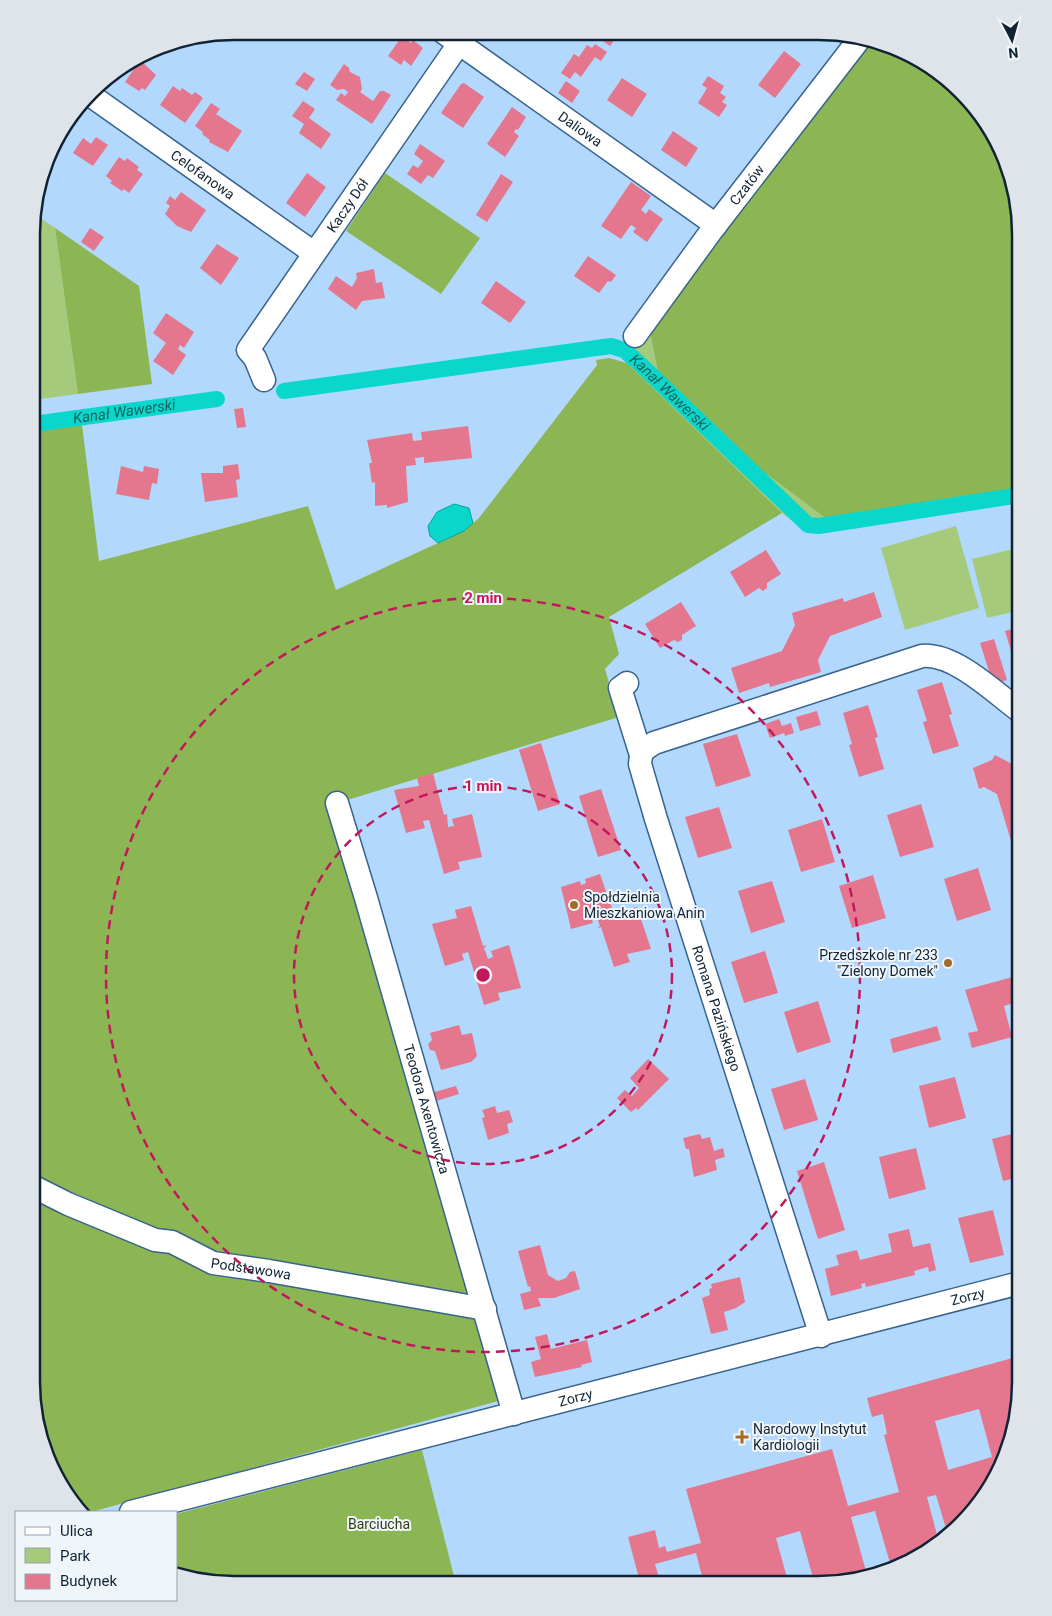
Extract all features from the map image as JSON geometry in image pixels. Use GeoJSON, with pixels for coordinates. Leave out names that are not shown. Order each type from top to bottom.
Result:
{"type":"FeatureCollection","features":[{"type":"Feature","properties":{"kind":"street","name":"Kaczy Dół"},"geometry":{"type":"LineString","coordinates":[[264,380],[255,358],[248,350],[454,40]]}},
{"type":"Feature","properties":{"kind":"street","name":"Daliowa"},"geometry":{"type":"LineString","coordinates":[[462,40],[716,226]]}},
{"type":"Feature","properties":{"kind":"street","name":"Czatów"},"geometry":{"type":"LineString","coordinates":[[636,336],[716,226],[856,44]]}},
{"type":"Feature","properties":{"kind":"street","name":"Celofanowa"},"geometry":{"type":"LineString","coordinates":[[95,99],[314,253]]}},
{"type":"Feature","properties":{"kind":"street"},"geometry":{"type":"LineString","coordinates":[[641,755],[645,749],[654,744],[922,656],[932,655],[950,660],[1012,706]]}},
{"type":"Feature","properties":{"kind":"street","name":"Romana Pazińskiego"},"geometry":{"type":"LineString","coordinates":[[627,683],[620,688],[641,755],[640,764],[661,835],[821,1336]]}},
{"type":"Feature","properties":{"kind":"street","name":"Teodora Axentowicza"},"geometry":{"type":"LineString","coordinates":[[336,803],[485,1309],[514,1414]]}},
{"type":"Feature","properties":{"kind":"street","name":"Podstawowa"},"geometry":{"type":"LineString","coordinates":[[40,1190],[68,1204],[155,1240],[172,1242],[213,1263],[269,1270],[485,1309]]}},
{"type":"Feature","properties":{"kind":"street","name":"Zorzy"},"geometry":{"type":"LineString","coordinates":[[136,1511],[821,1336],[1012,1285]]}},
{"type":"Feature","properties":{"kind":"green space"},"geometry":{"type":"Polygon","coordinates":[[[867,47],[904,60],[936,80],[964,106],[986,137],[1002,172],[1012,222],[1012,491],[828,520],[760,469],[658,373],[650,332],[655,317],[867,47]]]}},
{"type":"Feature","properties":{"kind":"green space"},"geometry":{"type":"Polygon","coordinates":[[[385,173],[480,238],[441,294],[346,231],[385,173]]]}},
{"type":"Feature","properties":{"kind":"green space"},"geometry":{"type":"Polygon","coordinates":[[[41,218],[55,228],[78,394],[40,399],[41,218]]]}},
{"type":"Feature","properties":{"kind":"green space"},"geometry":{"type":"Polygon","coordinates":[[[55,228],[139,286],[152,384],[78,394],[55,228]]]}},
{"type":"Feature","properties":{"kind":"green space"},"geometry":{"type":"Polygon","coordinates":[[[650,332],[658,374],[760,469],[828,520],[852,517],[856,528],[817,531],[801,526],[782,513],[627,363],[631,351],[650,332]]]}},
{"type":"Feature","properties":{"kind":"green space"},"geometry":{"type":"Polygon","coordinates":[[[609,358],[627,363],[782,513],[609,617],[619,654],[605,669],[619,717],[344,801],[326,803],[400,1045],[473,1299],[221,1256],[40,1178],[40,430],[82,425],[99,561],[308,506],[336,590],[464,531],[479,518],[597,365],[596,360],[609,358]]]}},
{"type":"Feature","properties":{"kind":"green space"},"geometry":{"type":"Polygon","coordinates":[[[956,526],[979,608],[905,630],[881,548],[956,526]]]}},
{"type":"Feature","properties":{"kind":"green space"},"geometry":{"type":"Polygon","coordinates":[[[1012,549],[1012,612],[987,618],[972,559],[1012,549]]]}},
{"type":"Feature","properties":{"kind":"green space"},"geometry":{"type":"Polygon","coordinates":[[[40,1199],[150,1243],[478,1315],[502,1400],[89,1511],[73,1490],[60,1468],[50,1444],[44,1420],[40,1394],[40,1199]]]}},
{"type":"Feature","properties":{"kind":"green space","name":"Barciucha"},"geometry":{"type":"Polygon","coordinates":[[[422,1450],[454,1576],[222,1576],[196,1572],[178,1568],[178,1513],[422,1450]]]}},
{"type":"Feature","properties":{"kind":"shaded area"},"geometry":{"type":"Polygon","coordinates":[[[454,504],[469,508],[473,523],[464,531],[438,543],[430,536],[428,526],[437,512],[454,504]]]}},
{"type":"Feature","properties":{"kind":"building"},"geometry":{"type":"Polygon","coordinates":[[[399,40],[407,40],[411,43],[413,40],[423,48],[411,66],[404,60],[401,65],[388,56],[399,40]]]}},
{"type":"Feature","properties":{"kind":"building"},"geometry":{"type":"Polygon","coordinates":[[[601,40],[614,40],[610,46],[601,40]]]}},
{"type":"Feature","properties":{"kind":"building"},"geometry":{"type":"Polygon","coordinates":[[[595,44],[607,52],[601,61],[595,57],[581,77],[575,72],[570,79],[561,73],[574,54],[579,57],[587,45],[592,48],[595,44]]]}},
{"type":"Feature","properties":{"kind":"building"},"geometry":{"type":"Polygon","coordinates":[[[784,51],[801,64],[775,98],[758,85],[784,51]]]}},
{"type":"Feature","properties":{"kind":"building"},"geometry":{"type":"Polygon","coordinates":[[[143,63],[156,75],[145,90],[142,88],[139,91],[125,82],[135,67],[143,63]]]}},
{"type":"Feature","properties":{"kind":"building"},"geometry":{"type":"Polygon","coordinates":[[[344,64],[349,68],[350,72],[360,77],[362,89],[360,92],[373,101],[380,91],[391,95],[372,124],[336,100],[341,93],[345,96],[348,92],[344,89],[337,90],[330,85],[344,64]]]}},
{"type":"Feature","properties":{"kind":"building"},"geometry":{"type":"Polygon","coordinates":[[[304,72],[315,79],[307,91],[295,84],[304,72]]]}},
{"type":"Feature","properties":{"kind":"building"},"geometry":{"type":"Polygon","coordinates":[[[708,76],[724,86],[720,93],[726,97],[722,102],[727,105],[719,117],[698,103],[707,88],[702,85],[708,76]]]}},
{"type":"Feature","properties":{"kind":"building"},"geometry":{"type":"Polygon","coordinates":[[[622,78],[647,94],[632,117],[607,100],[622,78]]]}},
{"type":"Feature","properties":{"kind":"building"},"geometry":{"type":"Polygon","coordinates":[[[566,81],[580,91],[572,103],[558,93],[566,81]]]}},
{"type":"Feature","properties":{"kind":"building"},"geometry":{"type":"Polygon","coordinates":[[[464,83],[484,97],[463,128],[441,113],[461,84],[464,83]]]}},
{"type":"Feature","properties":{"kind":"building"},"geometry":{"type":"Polygon","coordinates":[[[173,86],[180,91],[182,88],[192,95],[195,92],[203,98],[185,123],[160,105],[173,86]]]}},
{"type":"Feature","properties":{"kind":"building"},"geometry":{"type":"Polygon","coordinates":[[[303,101],[315,109],[309,118],[331,134],[321,149],[299,133],[304,124],[292,116],[303,101]]]}},
{"type":"Feature","properties":{"kind":"building"},"geometry":{"type":"Polygon","coordinates":[[[211,103],[220,109],[216,114],[242,131],[228,152],[209,142],[210,140],[202,134],[203,132],[195,126],[211,103]]]}},
{"type":"Feature","properties":{"kind":"building"},"geometry":{"type":"Polygon","coordinates":[[[512,107],[526,117],[518,130],[516,129],[514,132],[519,136],[505,157],[487,144],[512,107]]]}},
{"type":"Feature","properties":{"kind":"building"},"geometry":{"type":"Polygon","coordinates":[[[673,131],[698,148],[686,167],[661,150],[673,131]]]}},
{"type":"Feature","properties":{"kind":"building"},"geometry":{"type":"Polygon","coordinates":[[[96,137],[108,145],[93,166],[73,153],[83,138],[91,144],[96,137]]]}},
{"type":"Feature","properties":{"kind":"building"},"geometry":{"type":"Polygon","coordinates":[[[420,144],[445,161],[433,178],[428,175],[421,184],[407,174],[413,165],[418,168],[423,161],[414,154],[420,144]]]}},
{"type":"Feature","properties":{"kind":"building"},"geometry":{"type":"Polygon","coordinates":[[[119,157],[125,161],[127,158],[139,167],[137,170],[143,174],[129,193],[110,183],[112,181],[106,176],[119,157]]]}},
{"type":"Feature","properties":{"kind":"building"},"geometry":{"type":"Polygon","coordinates":[[[307,173],[326,187],[305,217],[286,203],[307,173]]]}},
{"type":"Feature","properties":{"kind":"building"},"geometry":{"type":"Polygon","coordinates":[[[501,174],[513,182],[487,222],[476,215],[501,174]]]}},
{"type":"Feature","properties":{"kind":"building"},"geometry":{"type":"Polygon","coordinates":[[[631,182],[651,196],[641,210],[646,214],[649,209],[663,219],[647,242],[633,232],[636,228],[631,225],[621,239],[601,226],[631,182]]]}},
{"type":"Feature","properties":{"kind":"building"},"geometry":{"type":"Polygon","coordinates":[[[181,192],[206,210],[191,232],[177,226],[165,214],[170,206],[166,203],[170,196],[175,200],[181,192]]]}},
{"type":"Feature","properties":{"kind":"building"},"geometry":{"type":"Polygon","coordinates":[[[90,228],[104,237],[94,251],[81,242],[90,228]]]}},
{"type":"Feature","properties":{"kind":"building"},"geometry":{"type":"Polygon","coordinates":[[[217,244],[239,258],[221,285],[200,268],[217,244]]]}},
{"type":"Feature","properties":{"kind":"building"},"geometry":{"type":"Polygon","coordinates":[[[588,256],[616,275],[611,282],[608,281],[599,293],[574,276],[588,256]]]}},
{"type":"Feature","properties":{"kind":"building"},"geometry":{"type":"Polygon","coordinates":[[[374,269],[376,283],[382,282],[385,298],[362,301],[356,310],[328,289],[336,276],[352,287],[357,278],[356,273],[374,269]]]}},
{"type":"Feature","properties":{"kind":"building"},"geometry":{"type":"Polygon","coordinates":[[[496,281],[526,302],[510,323],[481,303],[496,281]]]}},
{"type":"Feature","properties":{"kind":"building"},"geometry":{"type":"Polygon","coordinates":[[[166,313],[194,332],[184,348],[180,345],[178,349],[186,355],[173,375],[153,361],[166,343],[153,333],[166,313]]]}},
{"type":"Feature","properties":{"kind":"building"},"geometry":{"type":"Polygon","coordinates":[[[243,408],[246,427],[237,428],[234,409],[243,408]]]}},
{"type":"Feature","properties":{"kind":"building"},"geometry":{"type":"Polygon","coordinates":[[[468,426],[472,458],[424,463],[424,457],[415,458],[416,465],[406,466],[408,502],[387,508],[387,505],[375,506],[375,482],[372,483],[369,463],[372,463],[367,440],[412,433],[413,441],[422,440],[421,432],[468,426]]]}},
{"type":"Feature","properties":{"kind":"building"},"geometry":{"type":"Polygon","coordinates":[[[238,464],[240,479],[236,480],[238,497],[205,502],[201,473],[223,473],[223,466],[238,464]]]}},
{"type":"Feature","properties":{"kind":"building"},"geometry":{"type":"Polygon","coordinates":[[[121,466],[143,472],[144,466],[159,469],[157,484],[152,483],[149,500],[116,494],[121,466]]]}},
{"type":"Feature","properties":{"kind":"building"},"geometry":{"type":"Polygon","coordinates":[[[766,550],[781,574],[767,583],[767,588],[763,591],[759,588],[745,597],[730,572],[766,550]]]}},
{"type":"Feature","properties":{"kind":"building"},"geometry":{"type":"Polygon","coordinates":[[[874,592],[882,617],[830,636],[818,660],[821,672],[770,687],[769,683],[739,693],[731,668],[782,651],[795,625],[792,613],[843,598],[844,602],[874,592]]]}},
{"type":"Feature","properties":{"kind":"building"},"geometry":{"type":"Polygon","coordinates":[[[681,602],[696,626],[682,635],[682,640],[678,642],[674,640],[660,648],[645,624],[681,602]]]}},
{"type":"Feature","properties":{"kind":"building"},"geometry":{"type":"Polygon","coordinates":[[[1012,629],[1012,654],[1005,631],[1012,629]]]}},
{"type":"Feature","properties":{"kind":"building"},"geometry":{"type":"Polygon","coordinates":[[[994,639],[1007,680],[993,684],[980,643],[994,639]]]}},
{"type":"Feature","properties":{"kind":"building"},"geometry":{"type":"Polygon","coordinates":[[[942,682],[952,714],[949,715],[959,746],[933,754],[923,722],[927,721],[917,690],[942,682]]]}},
{"type":"Feature","properties":{"kind":"building"},"geometry":{"type":"Polygon","coordinates":[[[868,705],[878,737],[875,738],[884,769],[859,777],[849,745],[852,744],[843,713],[868,705]]]}},
{"type":"Feature","properties":{"kind":"building"},"geometry":{"type":"Polygon","coordinates":[[[817,711],[821,725],[800,731],[796,717],[817,711]]]}},
{"type":"Feature","properties":{"kind":"building"},"geometry":{"type":"Polygon","coordinates":[[[779,719],[782,726],[791,723],[794,733],[785,736],[784,733],[770,738],[765,724],[779,719]]]}},
{"type":"Feature","properties":{"kind":"building"},"geometry":{"type":"Polygon","coordinates":[[[737,734],[751,776],[716,787],[703,744],[737,734]]]}},
{"type":"Feature","properties":{"kind":"building"},"geometry":{"type":"Polygon","coordinates":[[[541,743],[560,804],[538,811],[519,750],[541,743]]]}},
{"type":"Feature","properties":{"kind":"building"},"geometry":{"type":"Polygon","coordinates":[[[995,755],[1012,764],[1011,841],[997,794],[984,787],[979,789],[973,768],[992,760],[995,755]]]}},
{"type":"Feature","properties":{"kind":"building"},"geometry":{"type":"Polygon","coordinates":[[[433,773],[444,815],[447,814],[448,827],[454,826],[452,819],[472,814],[482,857],[458,862],[460,869],[444,874],[429,820],[423,821],[425,828],[406,833],[394,790],[419,786],[417,778],[433,773]]]}},
{"type":"Feature","properties":{"kind":"building"},"geometry":{"type":"Polygon","coordinates":[[[601,789],[621,850],[598,857],[579,796],[601,789]]]}},
{"type":"Feature","properties":{"kind":"building"},"geometry":{"type":"Polygon","coordinates":[[[921,804],[934,847],[900,857],[887,815],[921,804]]]}},
{"type":"Feature","properties":{"kind":"building"},"geometry":{"type":"Polygon","coordinates":[[[719,807],[732,848],[698,858],[685,817],[719,807]]]}},
{"type":"Feature","properties":{"kind":"building"},"geometry":{"type":"Polygon","coordinates":[[[822,819],[835,862],[801,872],[788,830],[822,819]]]}},
{"type":"Feature","properties":{"kind":"building"},"geometry":{"type":"Polygon","coordinates":[[[978,868],[991,910],[957,921],[944,879],[978,868]]]}},
{"type":"Feature","properties":{"kind":"building"},"geometry":{"type":"Polygon","coordinates":[[[600,874],[616,920],[621,919],[619,912],[637,907],[651,949],[627,954],[630,962],[614,967],[601,927],[597,928],[600,926],[596,915],[591,916],[593,923],[571,929],[561,887],[580,881],[581,885],[584,884],[586,883],[585,879],[600,874]]]}},
{"type":"Feature","properties":{"kind":"building"},"geometry":{"type":"Polygon","coordinates":[[[873,875],[886,918],[852,928],[839,886],[873,875]]]}},
{"type":"Feature","properties":{"kind":"building"},"geometry":{"type":"Polygon","coordinates":[[[772,881],[785,922],[751,933],[738,891],[772,881]]]}},
{"type":"Feature","properties":{"kind":"building"},"geometry":{"type":"Polygon","coordinates":[[[471,906],[483,946],[487,945],[484,948],[488,959],[493,957],[491,951],[509,945],[521,988],[498,993],[500,1000],[484,1005],[468,952],[462,954],[464,960],[445,966],[432,924],[457,918],[455,910],[471,906]]]}},
{"type":"Feature","properties":{"kind":"building"},"geometry":{"type":"Polygon","coordinates":[[[765,951],[778,993],[744,1003],[731,962],[765,951]]]}},
{"type":"Feature","properties":{"kind":"building"},"geometry":{"type":"Polygon","coordinates":[[[1012,977],[1012,1004],[1004,1006],[1012,1037],[972,1048],[968,1033],[978,1031],[965,990],[1012,977]]]}},
{"type":"Feature","properties":{"kind":"building"},"geometry":{"type":"Polygon","coordinates":[[[818,1001],[831,1042],[797,1053],[784,1012],[818,1001]]]}},
{"type":"Feature","properties":{"kind":"building"},"geometry":{"type":"Polygon","coordinates":[[[459,1025],[462,1035],[472,1033],[477,1056],[471,1062],[441,1070],[435,1051],[430,1050],[428,1044],[432,1040],[430,1033],[459,1025]]]}},
{"type":"Feature","properties":{"kind":"building"},"geometry":{"type":"Polygon","coordinates":[[[937,1026],[941,1040],[893,1053],[890,1039],[937,1026]]]}},
{"type":"Feature","properties":{"kind":"building"},"geometry":{"type":"Polygon","coordinates":[[[648,1059],[669,1079],[638,1110],[636,1108],[631,1112],[617,1098],[625,1090],[632,1096],[639,1088],[630,1078],[648,1059]]]}},
{"type":"Feature","properties":{"kind":"building"},"geometry":{"type":"Polygon","coordinates":[[[955,1077],[966,1118],[929,1128],[919,1086],[955,1077]]]}},
{"type":"Feature","properties":{"kind":"building"},"geometry":{"type":"Polygon","coordinates":[[[805,1079],[818,1120],[784,1130],[771,1089],[805,1079]]]}},
{"type":"Feature","properties":{"kind":"building"},"geometry":{"type":"Polygon","coordinates":[[[456,1086],[459,1094],[433,1102],[431,1093],[456,1086]]]}},
{"type":"Feature","properties":{"kind":"building"},"geometry":{"type":"Polygon","coordinates":[[[495,1106],[497,1113],[509,1110],[513,1122],[507,1124],[509,1133],[488,1140],[482,1118],[485,1117],[482,1110],[495,1106]]]}},
{"type":"Feature","properties":{"kind":"building"},"geometry":{"type":"Polygon","coordinates":[[[700,1134],[702,1139],[710,1137],[714,1151],[723,1148],[725,1157],[715,1160],[717,1170],[694,1177],[689,1149],[686,1149],[683,1138],[700,1134]]]}},
{"type":"Feature","properties":{"kind":"building"},"geometry":{"type":"Polygon","coordinates":[[[1012,1134],[1012,1179],[1003,1181],[992,1139],[1012,1134]]]}},
{"type":"Feature","properties":{"kind":"building"},"geometry":{"type":"Polygon","coordinates":[[[916,1148],[926,1189],[889,1199],[879,1157],[916,1148]]]}},
{"type":"Feature","properties":{"kind":"building"},"geometry":{"type":"Polygon","coordinates":[[[824,1162],[845,1230],[818,1239],[797,1171],[824,1162]]]}},
{"type":"Feature","properties":{"kind":"building"},"geometry":{"type":"Polygon","coordinates":[[[993,1210],[1004,1255],[970,1263],[958,1218],[993,1210]]]}},
{"type":"Feature","properties":{"kind":"building"},"geometry":{"type":"Polygon","coordinates":[[[909,1229],[913,1247],[930,1243],[936,1270],[929,1272],[928,1267],[914,1271],[915,1275],[866,1287],[865,1283],[861,1284],[862,1288],[831,1296],[825,1269],[839,1265],[836,1255],[857,1250],[860,1260],[892,1252],[888,1234],[909,1229]]]}},
{"type":"Feature","properties":{"kind":"building"},"geometry":{"type":"Polygon","coordinates":[[[540,1245],[548,1275],[558,1281],[566,1278],[570,1272],[575,1271],[580,1289],[554,1298],[538,1298],[541,1306],[524,1310],[520,1294],[531,1291],[530,1286],[528,1287],[518,1251],[540,1245]]]}},
{"type":"Feature","properties":{"kind":"building"},"geometry":{"type":"Polygon","coordinates":[[[740,1277],[745,1302],[736,1308],[724,1312],[728,1330],[711,1334],[702,1298],[710,1295],[709,1289],[712,1288],[711,1284],[740,1277]]]}},
{"type":"Feature","properties":{"kind":"building"},"geometry":{"type":"Polygon","coordinates":[[[547,1334],[551,1349],[587,1340],[592,1362],[581,1365],[582,1367],[535,1377],[531,1362],[541,1359],[535,1337],[547,1334]]]}},
{"type":"Feature","properties":{"kind":"building"},"geometry":{"type":"Polygon","coordinates":[[[1012,1358],[1012,1394],[1008,1420],[1002,1444],[992,1468],[972,1500],[946,1528],[936,1495],[927,1497],[937,1535],[915,1550],[890,1562],[875,1511],[851,1517],[866,1570],[830,1576],[812,1576],[800,1531],[776,1538],[787,1576],[702,1576],[696,1553],[655,1564],[658,1576],[638,1576],[628,1537],[655,1530],[659,1548],[665,1546],[667,1552],[701,1543],[686,1489],[832,1449],[848,1506],[899,1492],[884,1435],[887,1434],[883,1414],[872,1417],[867,1398],[1012,1358]],[[979,1409],[935,1421],[948,1470],[992,1457],[979,1409]]]}},
{"type":"Feature","properties":{"kind":"waterway","name":"Kanał Wawerski"},"geometry":{"type":"LineString","coordinates":[[284,391],[611,346],[624,350],[640,364],[808,525],[819,526],[1012,496]]}},
{"type":"Feature","properties":{"kind":"waterway","name":"Kanał Wawerski"},"geometry":{"type":"LineString","coordinates":[[40,423],[217,399]]}},
{"type":"Feature","properties":{"kind":"place","name":"Społdzielnia Mieszkaniowa Anin"},"geometry":{"type":"Point","coordinates":[574,905]}},
{"type":"Feature","properties":{"kind":"place","name":"Przedszkole nr 233 \"Zielony Domek\""},"geometry":{"type":"Point","coordinates":[948,963]}},
{"type":"Feature","properties":{"kind":"place","name":"Narodowy Instytut Kardiologii"},"geometry":{"type":"Point","coordinates":[742,1437]}}]}
